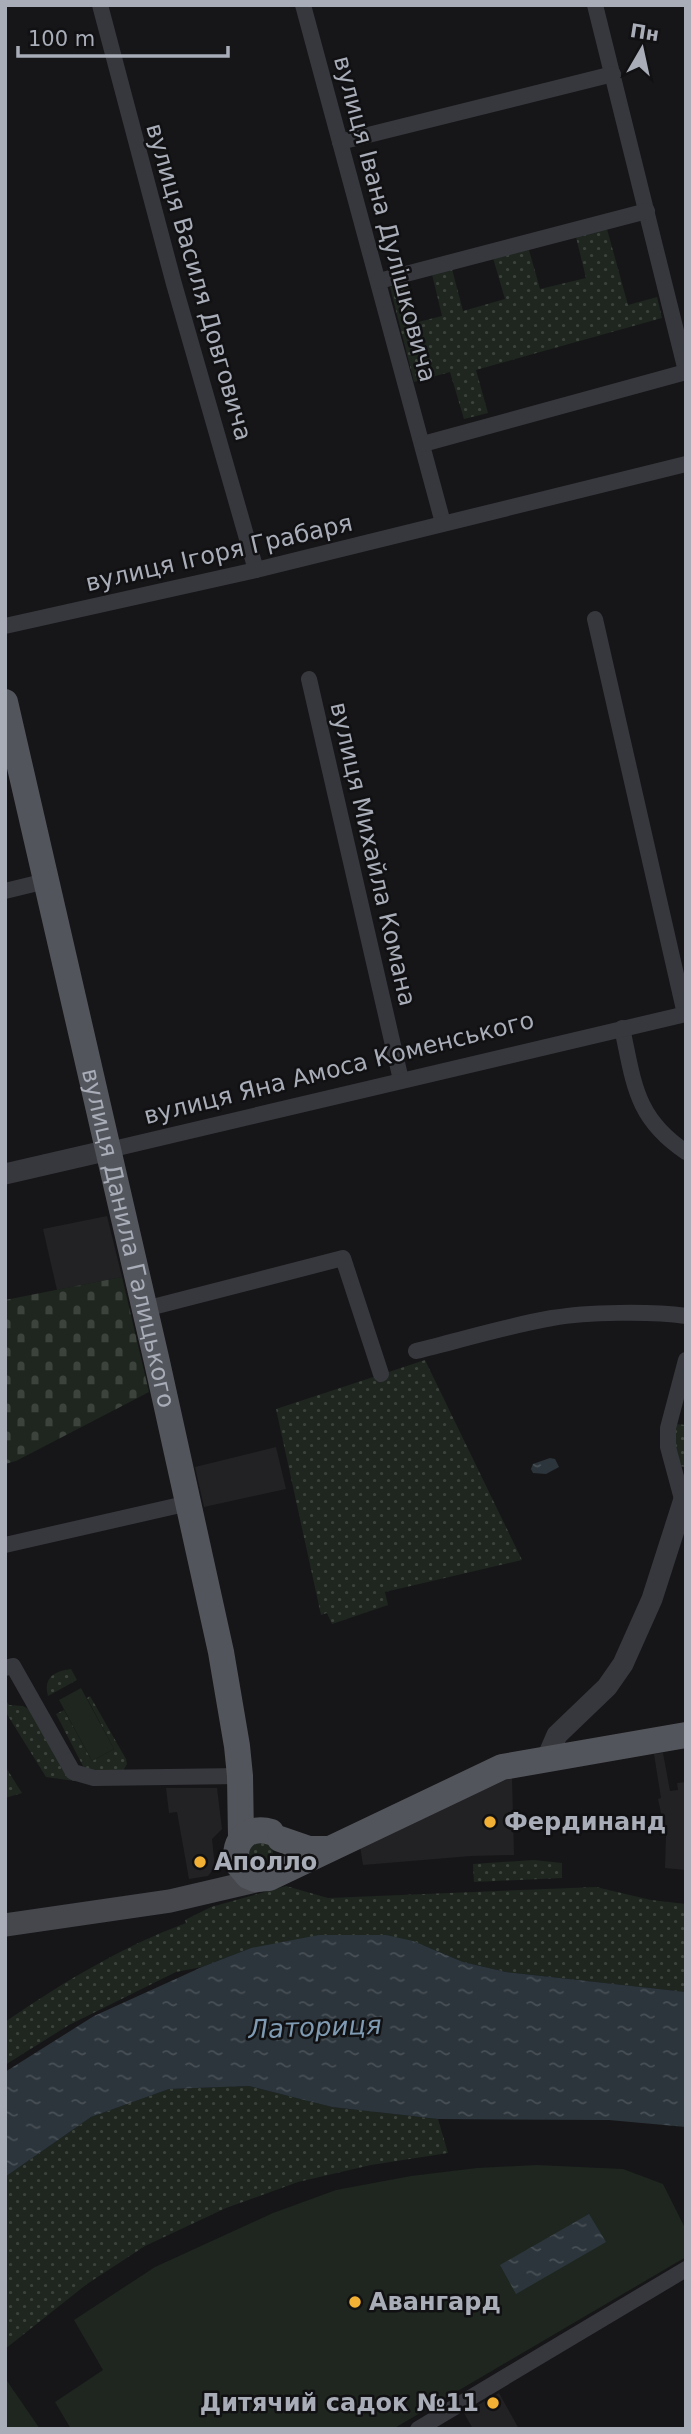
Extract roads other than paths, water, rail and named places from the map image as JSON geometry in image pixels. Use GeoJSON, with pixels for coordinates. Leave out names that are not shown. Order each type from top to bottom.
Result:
{"type":"FeatureCollection","features":[{"type":"Feature","properties":{"kind":"main road","name":"вулиця Данила Галицького"},"geometry":{"type":"LineString","coordinates":[[5,702],[189,1503],[230,1703],[240,1776],[238,1847]]}},
{"type":"Feature","properties":{"kind":"main road"},"geometry":{"type":"LineString","coordinates":[[5,1926],[220,1891],[290,1869],[327,1849],[502,1768],[686,1735]]}},
{"type":"Feature","properties":{"kind":"main road","name":"вулиця Данила Галицького"},"geometry":{"type":"LineString","coordinates":[[240,1776],[256,1819],[275,1835]]}},
{"type":"Feature","properties":{"kind":"main road"},"geometry":{"type":"LineString","coordinates":[[220,1891],[233,1868],[238,1847],[255,1830],[309,1849],[327,1849]]}},
{"type":"Feature","properties":{"kind":"main road"},"geometry":{"type":"LineString","coordinates":[[238,1847],[237,1863],[247,1876],[268,1877],[284,1862],[285,1854],[275,1835]]}},
{"type":"Feature","properties":{"kind":"street","name":"вулиця Василя Довговича"},"geometry":{"type":"LineString","coordinates":[[100,5],[174,284],[257,570]]}},
{"type":"Feature","properties":{"kind":"street","name":"вулиця Івана Дулішковича"},"geometry":{"type":"LineString","coordinates":[[303,5],[422,444]]}},
{"type":"Feature","properties":{"kind":"street"},"geometry":{"type":"LineString","coordinates":[[443,523],[422,444],[686,371],[595,5]]}},
{"type":"Feature","properties":{"kind":"street"},"geometry":{"type":"LineString","coordinates":[[340,142],[613,74]]}},
{"type":"Feature","properties":{"kind":"street"},"geometry":{"type":"LineString","coordinates":[[379,281],[647,211]]}},
{"type":"Feature","properties":{"kind":"street","name":"вулиця Ігоря Грабаря"},"geometry":{"type":"LineString","coordinates":[[5,626],[257,570],[686,464]]}},
{"type":"Feature","properties":{"kind":"street"},"geometry":{"type":"LineString","coordinates":[[595,619],[685,1014]]}},
{"type":"Feature","properties":{"kind":"street","name":"вулиця Михайла Комана"},"geometry":{"type":"LineString","coordinates":[[309,679],[401,1080]]}},
{"type":"Feature","properties":{"kind":"street"},"geometry":{"type":"LineString","coordinates":[[5,891],[46,881]]}},
{"type":"Feature","properties":{"kind":"street","name":"вулиця Яна Амоса Коменського"},"geometry":{"type":"LineString","coordinates":[[5,1174],[685,1014]]}},
{"type":"Feature","properties":{"kind":"street"},"geometry":{"type":"LineString","coordinates":[[622,1028],[636,1092],[644,1111],[655,1128],[686,1153]]}},
{"type":"Feature","properties":{"kind":"street"},"geometry":{"type":"LineString","coordinates":[[145,1308],[343,1258],[382,1374]]}},
{"type":"Feature","properties":{"kind":"street"},"geometry":{"type":"LineString","coordinates":[[416,1351],[552,1318],[592,1315],[686,1316]]}},
{"type":"Feature","properties":{"kind":"street"},"geometry":{"type":"LineString","coordinates":[[547,1758],[557,1735],[607,1687],[623,1664],[652,1599],[684,1496],[668,1447],[668,1428],[686,1360]]}},
{"type":"Feature","properties":{"kind":"street"},"geometry":{"type":"LineString","coordinates":[[5,1545],[189,1503]]}},
{"type":"Feature","properties":{"kind":"street"},"geometry":{"type":"LineString","coordinates":[[5,1668],[13,1666],[74,1772],[94,1778],[240,1776]]}},
{"type":"Feature","properties":{"kind":"street"},"geometry":{"type":"LineString","coordinates":[[418,2429],[686,2269]]}},
{"type":"Feature","properties":{"kind":"water"},"geometry":{"type":"Polygon","coordinates":[[[555,1459],[559,1467],[546,1474],[533,1473],[533,1464],[555,1459]]]}},
{"type":"Feature","properties":{"kind":"water","name":"Латориця"},"geometry":{"type":"Polygon","coordinates":[[[319,1935],[386,1935],[413,1941],[463,1962],[506,1972],[686,1992],[686,2127],[609,2120],[438,2119],[332,2107],[249,2086],[169,2089],[91,2117],[5,2177],[5,2072],[94,2016],[202,1967],[251,1948],[319,1935]]]}},
{"type":"Feature","properties":{"kind":"water"},"geometry":{"type":"Polygon","coordinates":[[[589,2214],[606,2242],[516,2294],[500,2265],[589,2214]]]}},
{"type":"Feature","properties":{"kind":"place","name":"Фердинанд"},"geometry":{"type":"Point","coordinates":[490,1822]}},
{"type":"Feature","properties":{"kind":"place","name":"Аполло"},"geometry":{"type":"Point","coordinates":[200,1862]}},
{"type":"Feature","properties":{"kind":"place","name":"Авангард"},"geometry":{"type":"Point","coordinates":[355,2302]}},
{"type":"Feature","properties":{"kind":"place","name":"Дитячий садок №11"},"geometry":{"type":"Point","coordinates":[493,2403]}}]}
